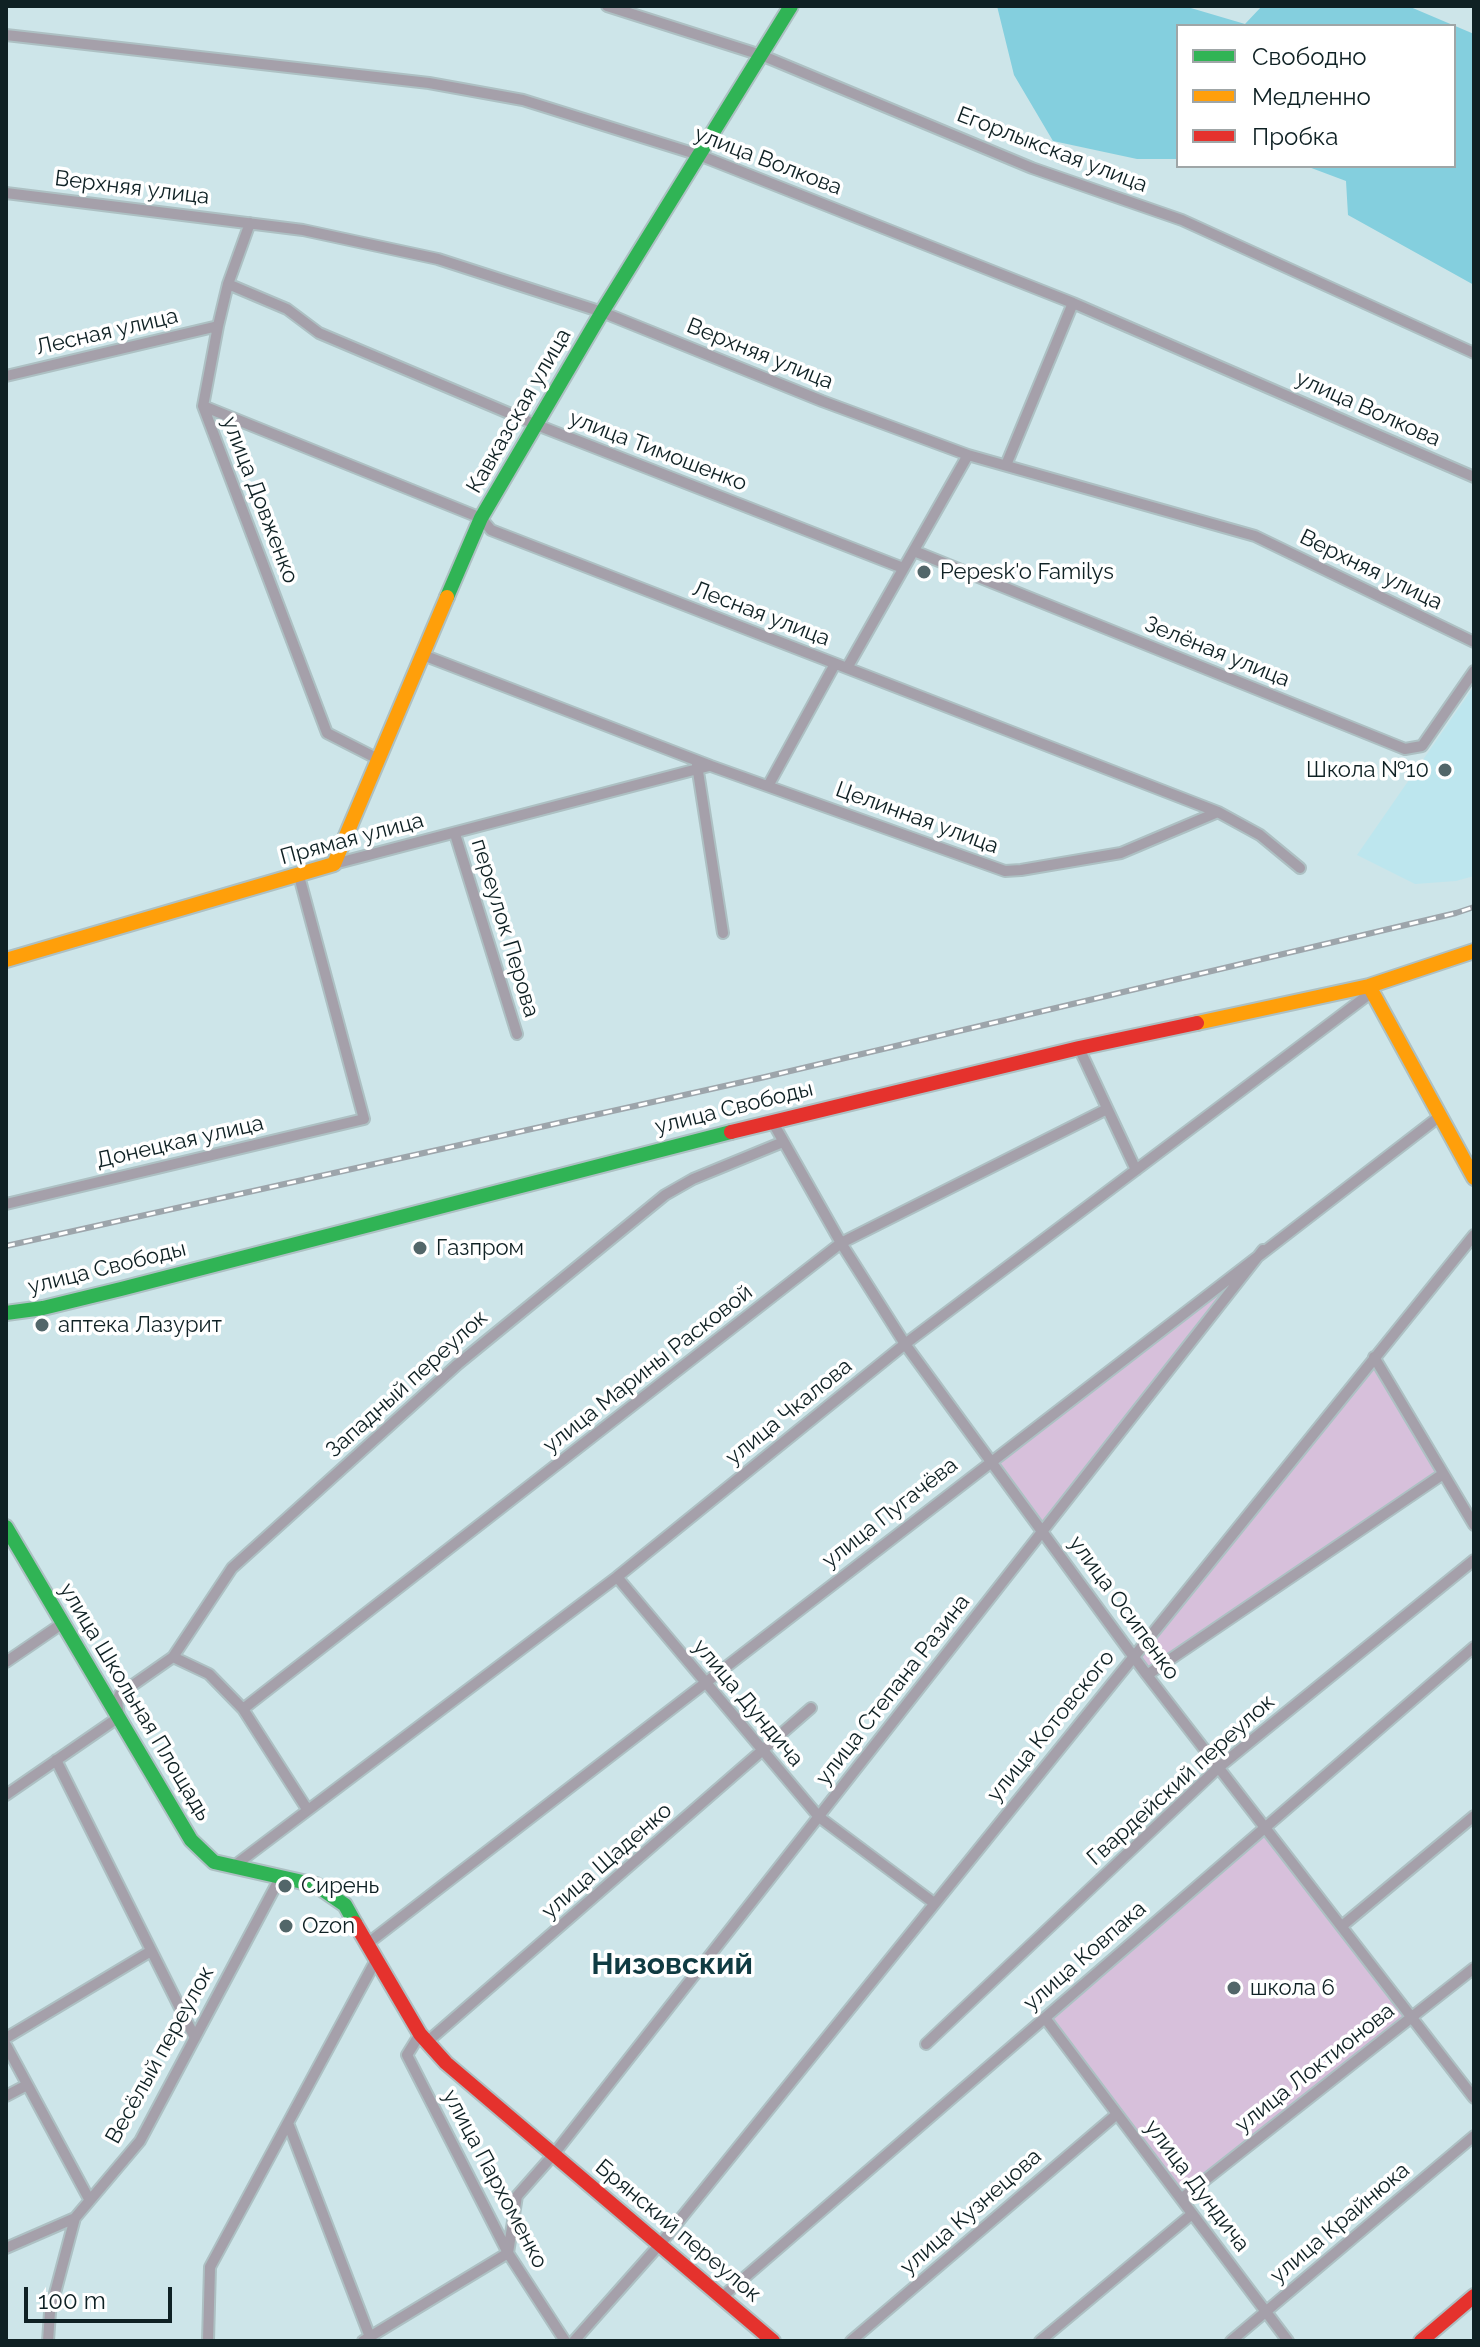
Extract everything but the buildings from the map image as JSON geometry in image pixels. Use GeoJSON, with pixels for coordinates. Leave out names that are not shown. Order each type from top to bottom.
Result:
{"type":"FeatureCollection","features":[{"type":"Feature","properties":{"kind":"main road","name":"Кавказская улица"},"geometry":{"type":"LineString","coordinates":[[334,864],[481,518],[602,312],[791,6]]}},
{"type":"Feature","properties":{"kind":"main road","name":"Прямая улица"},"geometry":{"type":"LineString","coordinates":[[6,960],[334,864]]}},
{"type":"Feature","properties":{"kind":"main road","name":"улица Свободы"},"geometry":{"type":"LineString","coordinates":[[6,1313],[43,1308],[121,1289],[772,1121],[1079,1048],[1371,989],[1474,951]]}},
{"type":"Feature","properties":{"kind":"main road"},"geometry":{"type":"LineString","coordinates":[[1371,989],[1474,1178]]}},
{"type":"Feature","properties":{"kind":"main road","name":"улица Школьная Площадь"},"geometry":{"type":"LineString","coordinates":[[6,1527],[191,1840],[214,1862],[316,1885],[345,1905],[424,2038],[446,2063],[554,2154]]}},
{"type":"Feature","properties":{"kind":"main road","name":"Брянский переулок"},"geometry":{"type":"LineString","coordinates":[[554,2154],[661,2243],[767,2339]]}},
{"type":"Feature","properties":{"kind":"main road"},"geometry":{"type":"LineString","coordinates":[[1421,2341],[1474,2296]]}},
{"type":"Feature","properties":{"kind":"street","name":"Егорлыкская улица"},"geometry":{"type":"LineString","coordinates":[[607,6],[761,55],[1032,168],[1182,220],[1474,353]]}},
{"type":"Feature","properties":{"kind":"street","name":"улица Волкова"},"geometry":{"type":"LineString","coordinates":[[6,35],[429,83],[523,100],[699,155],[1073,303],[1474,477]]}},
{"type":"Feature","properties":{"kind":"street","name":"Верхняя улица"},"geometry":{"type":"LineString","coordinates":[[6,193],[303,230],[438,259],[602,312],[822,401],[968,455],[1255,536],[1474,642]]}},
{"type":"Feature","properties":{"kind":"street","name":"улица Довженко"},"geometry":{"type":"LineString","coordinates":[[250,223],[228,284],[203,406],[327,733],[378,759]]}},
{"type":"Feature","properties":{"kind":"street","name":"улица Тимошенко"},"geometry":{"type":"LineString","coordinates":[[228,284],[287,309],[319,333],[537,425],[903,568]]}},
{"type":"Feature","properties":{"kind":"street"},"geometry":{"type":"LineString","coordinates":[[1006,465],[1073,303]]}},
{"type":"Feature","properties":{"kind":"street","name":"Лесная улица"},"geometry":{"type":"LineString","coordinates":[[6,376],[218,326]]}},
{"type":"Feature","properties":{"kind":"street","name":"Лесная улица"},"geometry":{"type":"LineString","coordinates":[[203,406],[481,518],[491,530],[1218,812],[1260,835],[1300,868]]}},
{"type":"Feature","properties":{"kind":"street"},"geometry":{"type":"LineString","coordinates":[[847,668],[968,455]]}},
{"type":"Feature","properties":{"kind":"street","name":"Зелёная улица"},"geometry":{"type":"LineString","coordinates":[[914,551],[1405,749],[1422,746],[1474,671]]}},
{"type":"Feature","properties":{"kind":"street"},"geometry":{"type":"LineString","coordinates":[[423,655],[697,764],[723,933]]}},
{"type":"Feature","properties":{"kind":"street"},"geometry":{"type":"LineString","coordinates":[[768,786],[835,664]]}},
{"type":"Feature","properties":{"kind":"street","name":"Прямая улица"},"geometry":{"type":"LineString","coordinates":[[334,864],[455,834],[697,764],[711,766]]}},
{"type":"Feature","properties":{"kind":"street","name":"Целинная улица"},"geometry":{"type":"LineString","coordinates":[[711,766],[1005,871],[1121,853],[1218,812]]}},
{"type":"Feature","properties":{"kind":"street","name":"переулок Перова"},"geometry":{"type":"LineString","coordinates":[[455,834],[517,1034]]}},
{"type":"Feature","properties":{"kind":"street","name":"Донецкая улица"},"geometry":{"type":"LineString","coordinates":[[6,1204],[364,1119],[299,876]]}},
{"type":"Feature","properties":{"kind":"street","name":"улица Чкалова"},"geometry":{"type":"LineString","coordinates":[[234,1866],[617,1577],[905,1344],[1371,989]]}},
{"type":"Feature","properties":{"kind":"street"},"geometry":{"type":"LineString","coordinates":[[1079,1048],[1136,1170]]}},
{"type":"Feature","properties":{"kind":"street","name":"улица Марины Расковой"},"geometry":{"type":"LineString","coordinates":[[243,1709],[841,1243],[1107,1109]]}},
{"type":"Feature","properties":{"kind":"street","name":"улица Пугачёва"},"geometry":{"type":"LineString","coordinates":[[367,1944],[1440,1116]]}},
{"type":"Feature","properties":{"kind":"street","name":"улица Осипенко"},"geometry":{"type":"LineString","coordinates":[[772,1121],[841,1243],[905,1344],[1147,1675],[1474,2098]]}},
{"type":"Feature","properties":{"kind":"street","name":"Западный переулок"},"geometry":{"type":"LineString","coordinates":[[119,1717],[117,1700],[120,1694],[173,1657],[232,1568],[458,1364],[635,1216],[665,1195],[693,1179],[783,1142]]}},
{"type":"Feature","properties":{"kind":"street","name":"улица Котовского"},"geometry":{"type":"LineString","coordinates":[[574,2341],[661,2243],[1474,1235]]}},
{"type":"Feature","properties":{"kind":"street","name":"улица Степана Разина"},"geometry":{"type":"LineString","coordinates":[[508,2253],[517,2196],[554,2154],[1263,1250]]}},
{"type":"Feature","properties":{"kind":"street"},"geometry":{"type":"LineString","coordinates":[[1374,1357],[1474,1525]]}},
{"type":"Feature","properties":{"kind":"street","name":"улица Котовского"},"geometry":{"type":"LineString","coordinates":[[1147,1675],[1443,1474]]}},
{"type":"Feature","properties":{"kind":"street","name":"Гвардейский переулок"},"geometry":{"type":"LineString","coordinates":[[926,2044],[1219,1767],[1474,1560]]}},
{"type":"Feature","properties":{"kind":"street","name":"улица Дундича"},"geometry":{"type":"LineString","coordinates":[[617,1577],[819,1817],[934,1903]]}},
{"type":"Feature","properties":{"kind":"street"},"geometry":{"type":"LineString","coordinates":[[6,1662],[63,1623]]}},
{"type":"Feature","properties":{"kind":"street","name":"улица Ковпака"},"geometry":{"type":"LineString","coordinates":[[722,2297],[1474,1647]]}},
{"type":"Feature","properties":{"kind":"street"},"geometry":{"type":"LineString","coordinates":[[173,1657],[209,1674],[243,1709],[307,1809]]}},
{"type":"Feature","properties":{"kind":"street","name":"улица Щаденко"},"geometry":{"type":"LineString","coordinates":[[424,2038],[811,1708]]}},
{"type":"Feature","properties":{"kind":"street"},"geometry":{"type":"LineString","coordinates":[[6,1795],[119,1717]]}},
{"type":"Feature","properties":{"kind":"street"},"geometry":{"type":"LineString","coordinates":[[56,1760],[195,2038]]}},
{"type":"Feature","properties":{"kind":"street"},"geometry":{"type":"LineString","coordinates":[[1342,1926],[1474,1816]]}},
{"type":"Feature","properties":{"kind":"street","name":"Весёлый переулок"},"geometry":{"type":"LineString","coordinates":[[48,2341],[50,2312],[75,2218],[140,2141],[281,1876]]}},
{"type":"Feature","properties":{"kind":"street"},"geometry":{"type":"LineString","coordinates":[[6,2038],[151,1951]]}},
{"type":"Feature","properties":{"kind":"street"},"geometry":{"type":"LineString","coordinates":[[208,2341],[210,2267],[376,1960]]}},
{"type":"Feature","properties":{"kind":"street","name":"улица Локтионова"},"geometry":{"type":"LineString","coordinates":[[1181,2199],[1474,1968]]}},
{"type":"Feature","properties":{"kind":"street","name":"улица Дундича"},"geometry":{"type":"LineString","coordinates":[[1045,2018],[1288,2341]]}},
{"type":"Feature","properties":{"kind":"street","name":"улица Пархоменко"},"geometry":{"type":"LineString","coordinates":[[424,2038],[407,2055],[508,2253],[565,2341]]}},
{"type":"Feature","properties":{"kind":"street"},"geometry":{"type":"LineString","coordinates":[[6,2045],[89,2199]]}},
{"type":"Feature","properties":{"kind":"street"},"geometry":{"type":"LineString","coordinates":[[6,2096],[27,2085]]}},
{"type":"Feature","properties":{"kind":"street","name":"улица Кузнецова"},"geometry":{"type":"LineString","coordinates":[[851,2341],[1117,2114]]}},
{"type":"Feature","properties":{"kind":"street"},"geometry":{"type":"LineString","coordinates":[[288,2123],[366,2339],[508,2253]]}},
{"type":"Feature","properties":{"kind":"street","name":"улица Крайнюка"},"geometry":{"type":"LineString","coordinates":[[1231,2341],[1474,2136]]}},
{"type":"Feature","properties":{"kind":"street"},"geometry":{"type":"LineString","coordinates":[[1040,2341],[1192,2214]]}},
{"type":"Feature","properties":{"kind":"street"},"geometry":{"type":"LineString","coordinates":[[6,2248],[75,2218]]}},
{"type":"Feature","properties":{"kind":"shaded area","name":"Школа №10"},"geometry":{"type":"Polygon","coordinates":[[[1474,686],[1474,876],[1456,881],[1415,884],[1357,855],[1474,686]]]}},
{"type":"Feature","properties":{"kind":"shaded area"},"geometry":{"type":"Polygon","coordinates":[[[1263,1250],[1044,1531],[989,1457],[1263,1250]]]}},
{"type":"Feature","properties":{"kind":"shaded area"},"geometry":{"type":"Polygon","coordinates":[[[1374,1357],[1443,1474],[1147,1675],[1134,1656],[1374,1357]]]}},
{"type":"Feature","properties":{"kind":"shaded area","name":"школа 6"},"geometry":{"type":"Polygon","coordinates":[[[1266,1827],[1412,2017],[1181,2199],[1045,2018],[1266,1827]]]}},
{"type":"Feature","properties":{"kind":"water"},"geometry":{"type":"Polygon","coordinates":[[[997,6],[1184,6],[1245,24],[1176,24],[1176,159],[1137,159],[1053,141],[1014,75],[997,6]]]}},
{"type":"Feature","properties":{"kind":"water"},"geometry":{"type":"Polygon","coordinates":[[[1262,6],[1408,6],[1450,24],[1245,24],[1262,6]]]}},
{"type":"Feature","properties":{"kind":"water"},"geometry":{"type":"Polygon","coordinates":[[[1456,26],[1474,34],[1474,285],[1348,215],[1346,181],[1311,168],[1456,168],[1456,26]]]}},
{"type":"Feature","properties":{"kind":"railway"},"geometry":{"type":"LineString","coordinates":[[6,1246],[765,1077],[1474,907]]}},
{"type":"Feature","properties":{"kind":"traffic: fast"},"geometry":{"type":"LineString","coordinates":[[447,597],[481,518],[602,312],[791,6]]}},
{"type":"Feature","properties":{"kind":"traffic: fast"},"geometry":{"type":"LineString","coordinates":[[6,1313],[43,1308],[121,1289],[731,1132]]}},
{"type":"Feature","properties":{"kind":"traffic: fast"},"geometry":{"type":"LineString","coordinates":[[6,1527],[191,1840],[214,1862],[316,1885],[345,1905],[355,1923]]}},
{"type":"Feature","properties":{"kind":"traffic: slow"},"geometry":{"type":"LineString","coordinates":[[6,960],[334,864],[447,597]]}},
{"type":"Feature","properties":{"kind":"traffic: slow"},"geometry":{"type":"LineString","coordinates":[[1197,1023],[1369,986],[1474,951]]}},
{"type":"Feature","properties":{"kind":"traffic: slow"},"geometry":{"type":"LineString","coordinates":[[1369,986],[1474,1178]]}},
{"type":"Feature","properties":{"kind":"traffic: jam"},"geometry":{"type":"LineString","coordinates":[[731,1132],[1079,1048],[1197,1023]]}},
{"type":"Feature","properties":{"kind":"traffic: jam"},"geometry":{"type":"LineString","coordinates":[[355,1923],[420,2034],[446,2063],[773,2341]]}},
{"type":"Feature","properties":{"kind":"traffic: jam"},"geometry":{"type":"LineString","coordinates":[[1421,2341],[1474,2296]]}},
{"type":"Feature","properties":{"kind":"place","name":"Pepesk'o Familys"},"geometry":{"type":"Point","coordinates":[924,572]}},
{"type":"Feature","properties":{"kind":"place","name":"Школа №10"},"geometry":{"type":"Point","coordinates":[1445,770]}},
{"type":"Feature","properties":{"kind":"place","name":"Газпром"},"geometry":{"type":"Point","coordinates":[420,1248]}},
{"type":"Feature","properties":{"kind":"place","name":"аптека Лазурит"},"geometry":{"type":"Point","coordinates":[42,1325]}},
{"type":"Feature","properties":{"kind":"place","name":"Сирень"},"geometry":{"type":"Point","coordinates":[285,1886]}},
{"type":"Feature","properties":{"kind":"place","name":"Ozon"},"geometry":{"type":"Point","coordinates":[286,1926]}},
{"type":"Feature","properties":{"kind":"place","name":"школа 6"},"geometry":{"type":"Point","coordinates":[1234,1988]}},
{"type":"Feature","properties":{"kind":"district","name":"Низовский"},"geometry":{"type":"Point","coordinates":[672,1965]}}]}
